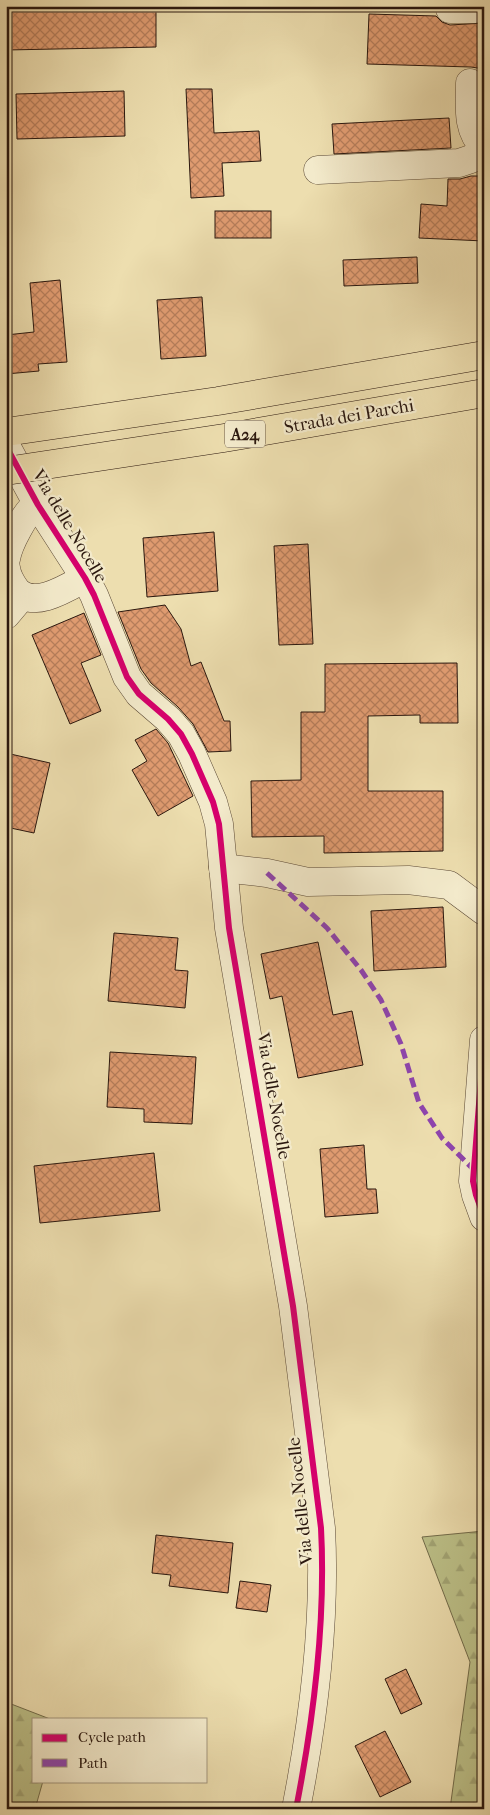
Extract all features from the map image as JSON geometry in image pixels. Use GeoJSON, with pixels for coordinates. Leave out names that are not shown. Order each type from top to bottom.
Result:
{"type":"FeatureCollection","features":[{"type":"Feature","properties":{"kind":"highway","name":"A24"},"geometry":{"type":"LineString","coordinates":[[6,432],[218,401],[484,355]]}},
{"type":"Feature","properties":{"kind":"highway","name":"Strada dei Parchi"},"geometry":{"type":"LineString","coordinates":[[6,471],[224,438],[484,392]]}},
{"type":"Feature","properties":{"kind":"street"},"geometry":{"type":"LineString","coordinates":[[450,9],[484,7]]}},
{"type":"Feature","properties":{"kind":"street"},"geometry":{"type":"LineString","coordinates":[[318,170],[459,163],[471,158],[484,147],[475,136],[472,125],[470,83]]}},
{"type":"Feature","properties":{"kind":"street","name":"Via delle Nocelle"},"geometry":{"type":"LineString","coordinates":[[6,446],[37,504],[85,578],[104,617],[127,677],[139,694],[175,726],[192,754],[209,790],[216,813],[229,928],[293,1306],[320,1528],[322,1561],[320,1628],[307,1749],[296,1809]]}},
{"type":"Feature","properties":{"kind":"street"},"geometry":{"type":"LineString","coordinates":[[6,559],[27,514],[37,504]]}},
{"type":"Feature","properties":{"kind":"street"},"geometry":{"type":"LineString","coordinates":[[6,568],[11,582],[14,605],[27,598],[39,598],[85,578]]}},
{"type":"Feature","properties":{"kind":"street"},"geometry":{"type":"LineString","coordinates":[[223,868],[267,873],[308,882],[408,880],[450,885],[484,911]]}},
{"type":"Feature","properties":{"kind":"street"},"geometry":{"type":"LineString","coordinates":[[484,1040],[473,1181],[484,1217]]}},
{"type":"Feature","properties":{"kind":"green space"},"geometry":{"type":"Polygon","coordinates":[[[484,1531],[484,1809],[450,1809],[470,1662],[422,1537],[484,1531]]]}},
{"type":"Feature","properties":{"kind":"green space"},"geometry":{"type":"Polygon","coordinates":[[[6,1702],[47,1718],[32,1718],[32,1782],[43,1782],[35,1809],[6,1809],[6,1702]]]}},
{"type":"Feature","properties":{"kind":"building"},"geometry":{"type":"Polygon","coordinates":[[[6,6],[156,6],[156,47],[6,50],[6,6]]]}},
{"type":"Feature","properties":{"kind":"building"},"geometry":{"type":"Polygon","coordinates":[[[369,14],[436,16],[442,22],[450,25],[484,23],[484,69],[367,64],[369,14]]]}},
{"type":"Feature","properties":{"kind":"building"},"geometry":{"type":"Polygon","coordinates":[[[186,89],[212,89],[214,133],[259,131],[261,161],[222,163],[224,196],[191,198],[186,89]]]}},
{"type":"Feature","properties":{"kind":"building"},"geometry":{"type":"Polygon","coordinates":[[[124,91],[125,136],[17,139],[16,94],[124,91]]]}},
{"type":"Feature","properties":{"kind":"building"},"geometry":{"type":"Polygon","coordinates":[[[449,118],[451,148],[334,154],[332,124],[449,118]]]}},
{"type":"Feature","properties":{"kind":"building"},"geometry":{"type":"Polygon","coordinates":[[[471,176],[484,176],[484,241],[419,238],[421,204],[447,206],[448,179],[460,179],[471,176]]]}},
{"type":"Feature","properties":{"kind":"building"},"geometry":{"type":"Polygon","coordinates":[[[215,211],[271,211],[271,238],[215,238],[215,211]]]}},
{"type":"Feature","properties":{"kind":"building"},"geometry":{"type":"Polygon","coordinates":[[[417,257],[418,283],[344,286],[343,260],[417,257]]]}},
{"type":"Feature","properties":{"kind":"building"},"geometry":{"type":"Polygon","coordinates":[[[60,280],[67,362],[38,364],[39,371],[6,374],[6,335],[34,332],[30,283],[60,280]]]}},
{"type":"Feature","properties":{"kind":"building"},"geometry":{"type":"Polygon","coordinates":[[[202,297],[206,356],[161,359],[157,300],[202,297]]]}},
{"type":"Feature","properties":{"kind":"building"},"geometry":{"type":"Polygon","coordinates":[[[214,532],[218,591],[147,597],[143,538],[214,532]]]}},
{"type":"Feature","properties":{"kind":"building"},"geometry":{"type":"Polygon","coordinates":[[[308,544],[313,644],[279,645],[274,546],[308,544]]]}},
{"type":"Feature","properties":{"kind":"building"},"geometry":{"type":"Polygon","coordinates":[[[165,605],[181,629],[191,666],[201,662],[224,721],[230,721],[231,751],[208,752],[193,724],[178,707],[151,683],[141,669],[118,612],[165,605]]]}},
{"type":"Feature","properties":{"kind":"building"},"geometry":{"type":"Polygon","coordinates":[[[84,613],[101,655],[81,663],[101,711],[70,724],[32,635],[84,613]]]}},
{"type":"Feature","properties":{"kind":"building"},"geometry":{"type":"Polygon","coordinates":[[[457,663],[458,723],[420,723],[420,715],[368,716],[368,791],[443,791],[443,851],[324,853],[324,836],[252,837],[251,781],[301,780],[301,712],[325,712],[325,664],[457,663]]]}},
{"type":"Feature","properties":{"kind":"building"},"geometry":{"type":"Polygon","coordinates":[[[156,729],[168,743],[193,796],[158,816],[132,770],[147,761],[135,740],[156,729]]]}},
{"type":"Feature","properties":{"kind":"building"},"geometry":{"type":"Polygon","coordinates":[[[6,753],[50,763],[34,833],[6,827],[6,753]]]}},
{"type":"Feature","properties":{"kind":"building"},"geometry":{"type":"Polygon","coordinates":[[[443,907],[446,967],[374,971],[371,911],[443,907]]]}},
{"type":"Feature","properties":{"kind":"building"},"geometry":{"type":"Polygon","coordinates":[[[114,933],[178,938],[175,970],[188,971],[185,1008],[108,1001],[114,933]]]}},
{"type":"Feature","properties":{"kind":"building"},"geometry":{"type":"Polygon","coordinates":[[[318,942],[333,1015],[352,1011],[363,1065],[298,1078],[282,996],[270,999],[261,954],[318,942]]]}},
{"type":"Feature","properties":{"kind":"building"},"geometry":{"type":"Polygon","coordinates":[[[110,1052],[196,1057],[192,1124],[144,1122],[144,1109],[107,1107],[110,1052]]]}},
{"type":"Feature","properties":{"kind":"building"},"geometry":{"type":"Polygon","coordinates":[[[364,1145],[367,1189],[376,1189],[378,1213],[325,1217],[320,1149],[364,1145]]]}},
{"type":"Feature","properties":{"kind":"building"},"geometry":{"type":"Polygon","coordinates":[[[154,1153],[160,1211],[40,1223],[34,1166],[154,1153]]]}},
{"type":"Feature","properties":{"kind":"building"},"geometry":{"type":"Polygon","coordinates":[[[156,1535],[233,1543],[228,1593],[169,1586],[171,1575],[152,1573],[156,1535]]]}},
{"type":"Feature","properties":{"kind":"building"},"geometry":{"type":"Polygon","coordinates":[[[240,1581],[271,1585],[267,1612],[236,1608],[240,1581]]]}},
{"type":"Feature","properties":{"kind":"building"},"geometry":{"type":"Polygon","coordinates":[[[406,1669],[422,1704],[401,1714],[385,1679],[406,1669]]]}},
{"type":"Feature","properties":{"kind":"building"},"geometry":{"type":"Polygon","coordinates":[[[385,1731],[411,1782],[380,1797],[355,1746],[385,1731]]]}},
{"type":"Feature","properties":{"kind":"marked path"},"geometry":{"type":"LineString","coordinates":[[267,873],[327,928],[361,970],[381,1000],[401,1044],[419,1103],[442,1138],[475,1171]]}},
{"type":"Feature","properties":{"kind":"cycle path"},"geometry":{"type":"LineString","coordinates":[[6,446],[38,505],[94,595],[127,677],[139,694],[168,719],[181,734],[213,802],[219,824],[229,928],[293,1306],[321,1528],[322,1598],[317,1669],[296,1809]]}},
{"type":"Feature","properties":{"kind":"cycle path"},"geometry":{"type":"LineString","coordinates":[[484,1040],[473,1181],[484,1217]]}}]}
